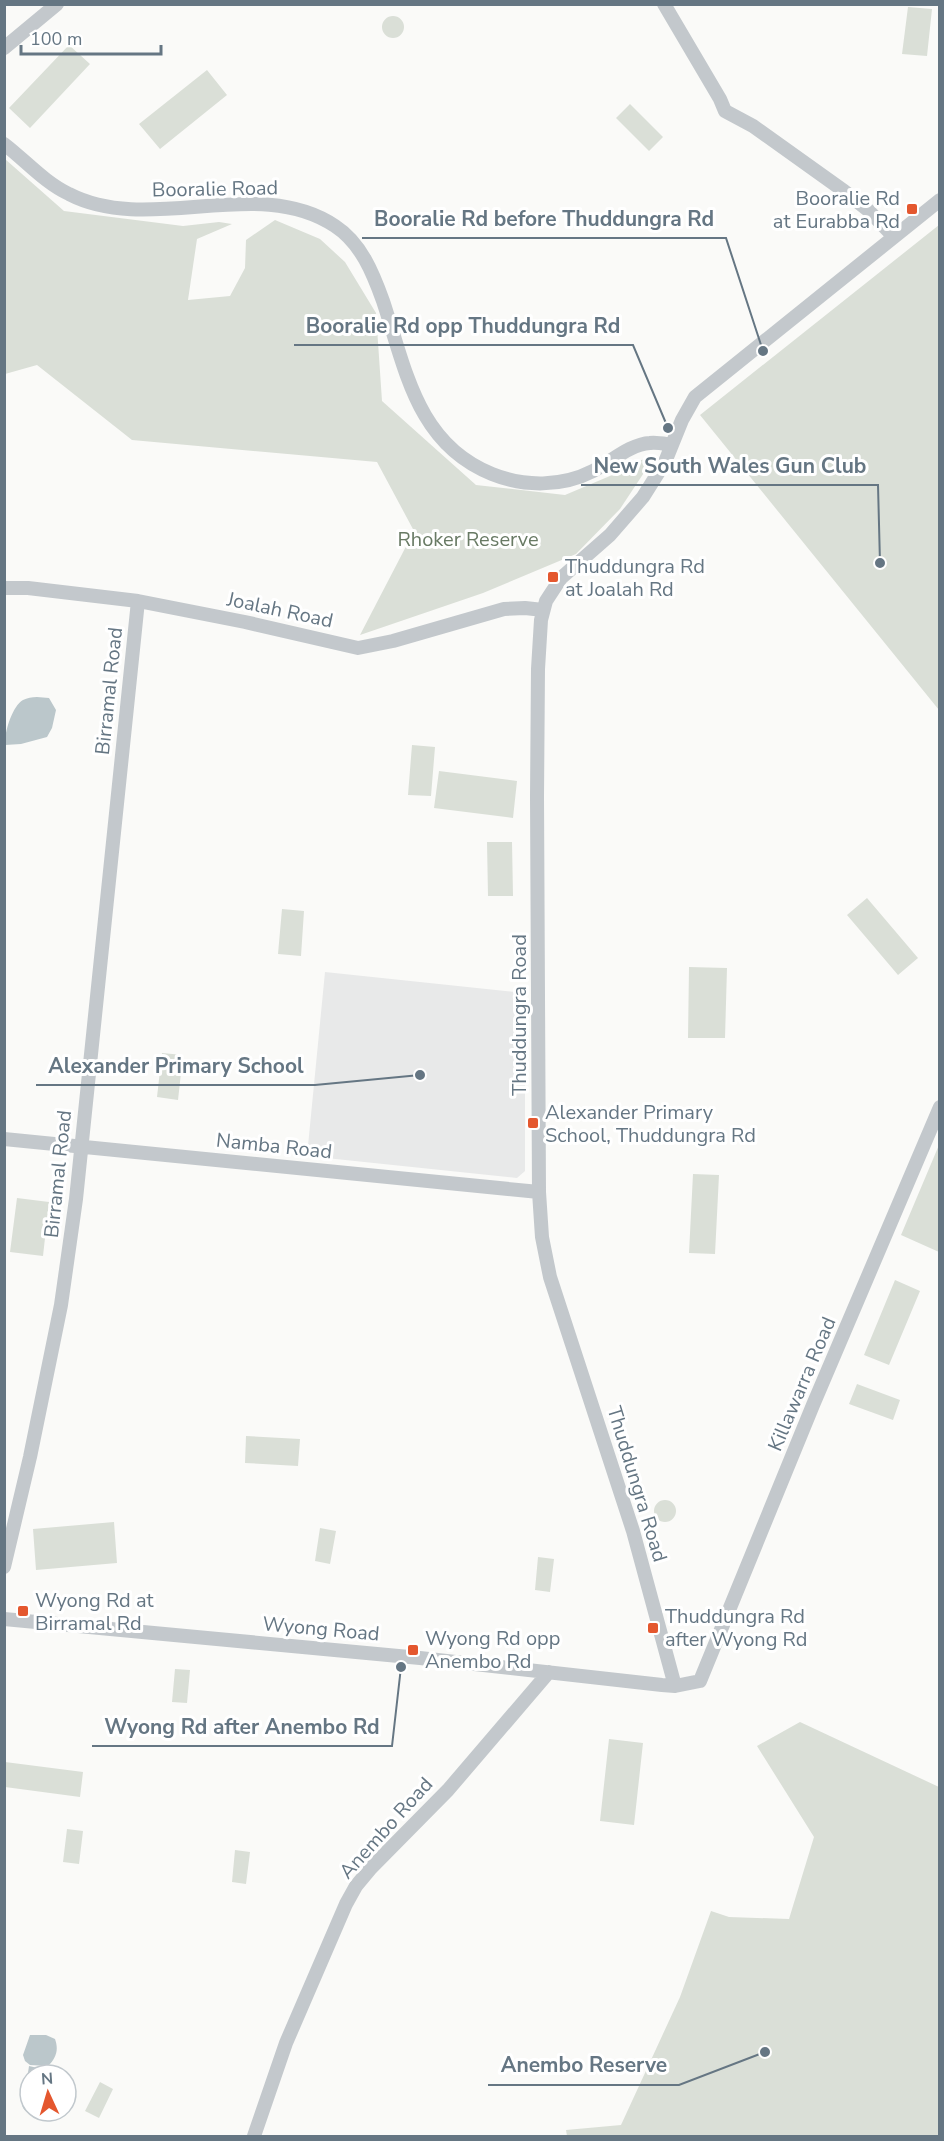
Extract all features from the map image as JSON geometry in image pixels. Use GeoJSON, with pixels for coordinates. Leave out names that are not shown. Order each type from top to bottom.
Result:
{"type":"FeatureCollection","features":[{"type":"Feature","properties":{"kind":"street"},"geometry":{"type":"LineString","coordinates":[[4,48],[57,4]]}},
{"type":"Feature","properties":{"kind":"street"},"geometry":{"type":"LineString","coordinates":[[664,4],[725,111],[753,126],[844,190],[894,237]]}},
{"type":"Feature","properties":{"kind":"street","name":"Booralie Road"},"geometry":{"type":"LineString","coordinates":[[4,144],[62,190],[90,202],[133,210],[257,205],[291,207],[319,217],[337,227],[350,239],[371,268],[414,396],[427,420],[439,438],[451,450],[467,462],[491,474],[523,483],[554,483],[585,475],[644,444],[672,444]]}},
{"type":"Feature","properties":{"kind":"street"},"geometry":{"type":"LineString","coordinates":[[672,444],[687,409],[703,389],[939,200]]}},
{"type":"Feature","properties":{"kind":"street","name":"Thuddungra Road"},"geometry":{"type":"LineString","coordinates":[[672,444],[659,474],[635,508],[610,535],[561,578],[543,610],[538,681],[539,1192],[542,1237],[550,1277],[633,1531],[675,1686]]}},
{"type":"Feature","properties":{"kind":"street","name":"Joalah Road"},"geometry":{"type":"LineString","coordinates":[[4,588],[28,588],[138,601],[245,622],[358,648],[393,641],[504,609],[543,610]]}},
{"type":"Feature","properties":{"kind":"street","name":"Birramal Road"},"geometry":{"type":"LineString","coordinates":[[4,1567],[62,1305],[76,1199],[138,601]]}},
{"type":"Feature","properties":{"kind":"street","name":"Killawarra Road"},"geometry":{"type":"LineString","coordinates":[[702,1677],[813,1405],[939,1107]]}},
{"type":"Feature","properties":{"kind":"street","name":"Namba Road"},"geometry":{"type":"LineString","coordinates":[[4,1139],[539,1192]]}},
{"type":"Feature","properties":{"kind":"street","name":"Wyong Road"},"geometry":{"type":"LineString","coordinates":[[4,1618],[549,1671],[675,1686],[693,1684],[700,1681],[702,1677]]}},
{"type":"Feature","properties":{"kind":"street","name":"Anembo Road"},"geometry":{"type":"LineString","coordinates":[[254,2136],[286,2043],[346,1904],[356,1886],[370,1868],[476,1758],[549,1671]]}},
{"type":"Feature","properties":{"kind":"shaded area"},"geometry":{"type":"Polygon","coordinates":[[[37,697],[49,698],[56,710],[52,728],[47,737],[21,744],[5,745],[7,728],[15,708],[23,700],[37,697]]]}},
{"type":"Feature","properties":{"kind":"shaded area"},"geometry":{"type":"Polygon","coordinates":[[[325,972],[525,993],[525,1171],[517,1178],[307,1156],[325,972]]]}},
{"type":"Feature","properties":{"kind":"shaded area"},"geometry":{"type":"Polygon","coordinates":[[[30,2035],[46,2035],[55,2039],[56,2054],[50,2063],[28,2063],[23,2055],[30,2035]]]}},
{"type":"Feature","properties":{"kind":"green space"},"geometry":{"type":"Polygon","coordinates":[[[908,7],[932,9],[927,56],[902,54],[908,7]]]}},
{"type":"Feature","properties":{"kind":"green space"},"geometry":{"type":"Polygon","coordinates":[[[393,16],[401,19],[404,27],[401,35],[393,38],[385,35],[382,27],[385,19],[393,16]]]}},
{"type":"Feature","properties":{"kind":"green space"},"geometry":{"type":"Polygon","coordinates":[[[69,45],[90,64],[30,128],[9,108],[69,45]]]}},
{"type":"Feature","properties":{"kind":"green space"},"geometry":{"type":"Polygon","coordinates":[[[207,70],[227,95],[160,149],[139,124],[207,70]]]}},
{"type":"Feature","properties":{"kind":"green space"},"geometry":{"type":"Polygon","coordinates":[[[630,104],[663,137],[649,151],[616,118],[630,104]]]}},
{"type":"Feature","properties":{"kind":"green space","name":"Rhoker Reserve"},"geometry":{"type":"Polygon","coordinates":[[[5,159],[64,211],[183,226],[219,222],[232,224],[197,239],[188,300],[230,296],[245,268],[246,240],[275,220],[320,239],[345,262],[376,313],[382,401],[476,485],[565,495],[617,473],[638,461],[655,456],[620,509],[576,554],[483,593],[360,635],[414,531],[377,462],[132,440],[37,365],[5,374],[5,159]]]}},
{"type":"Feature","properties":{"kind":"green space"},"geometry":{"type":"Polygon","coordinates":[[[939,225],[939,710],[700,415],[939,225]]]}},
{"type":"Feature","properties":{"kind":"green space"},"geometry":{"type":"Polygon","coordinates":[[[412,745],[435,747],[431,796],[408,795],[412,745]]]}},
{"type":"Feature","properties":{"kind":"green space"},"geometry":{"type":"Polygon","coordinates":[[[439,771],[517,781],[513,818],[434,808],[439,771]]]}},
{"type":"Feature","properties":{"kind":"green space"},"geometry":{"type":"Polygon","coordinates":[[[487,842],[512,842],[513,896],[488,896],[487,842]]]}},
{"type":"Feature","properties":{"kind":"green space"},"geometry":{"type":"Polygon","coordinates":[[[867,898],[918,958],[898,975],[847,915],[867,898]]]}},
{"type":"Feature","properties":{"kind":"green space"},"geometry":{"type":"Polygon","coordinates":[[[282,909],[304,911],[301,956],[278,954],[282,909]]]}},
{"type":"Feature","properties":{"kind":"green space"},"geometry":{"type":"Polygon","coordinates":[[[689,967],[727,968],[725,1038],[688,1038],[689,967]]]}},
{"type":"Feature","properties":{"kind":"green space"},"geometry":{"type":"Polygon","coordinates":[[[162,1053],[183,1055],[178,1100],[157,1097],[162,1053]]]}},
{"type":"Feature","properties":{"kind":"green space"},"geometry":{"type":"Polygon","coordinates":[[[939,1145],[940,1252],[901,1235],[939,1145]]]}},
{"type":"Feature","properties":{"kind":"green space"},"geometry":{"type":"Polygon","coordinates":[[[693,1174],[719,1175],[715,1254],[689,1253],[693,1174]]]}},
{"type":"Feature","properties":{"kind":"green space"},"geometry":{"type":"Polygon","coordinates":[[[17,1198],[49,1202],[43,1256],[10,1252],[17,1198]]]}},
{"type":"Feature","properties":{"kind":"green space"},"geometry":{"type":"Polygon","coordinates":[[[895,1280],[920,1291],[889,1365],[864,1355],[895,1280]]]}},
{"type":"Feature","properties":{"kind":"green space"},"geometry":{"type":"Polygon","coordinates":[[[857,1384],[900,1400],[893,1420],[849,1404],[857,1384]]]}},
{"type":"Feature","properties":{"kind":"green space"},"geometry":{"type":"Polygon","coordinates":[[[246,1436],[300,1439],[298,1466],[245,1463],[246,1436]]]}},
{"type":"Feature","properties":{"kind":"green space"},"geometry":{"type":"Polygon","coordinates":[[[665,1500],[673,1503],[676,1511],[673,1519],[665,1522],[657,1519],[654,1511],[657,1503],[665,1500]]]}},
{"type":"Feature","properties":{"kind":"green space"},"geometry":{"type":"Polygon","coordinates":[[[114,1522],[117,1563],[36,1570],[33,1529],[114,1522]]]}},
{"type":"Feature","properties":{"kind":"green space"},"geometry":{"type":"Polygon","coordinates":[[[320,1528],[336,1531],[330,1564],[315,1561],[320,1528]]]}},
{"type":"Feature","properties":{"kind":"green space"},"geometry":{"type":"Polygon","coordinates":[[[538,1557],[554,1559],[550,1592],[535,1590],[538,1557]]]}},
{"type":"Feature","properties":{"kind":"green space"},"geometry":{"type":"Polygon","coordinates":[[[175,1669],[190,1670],[187,1703],[172,1702],[175,1669]]]}},
{"type":"Feature","properties":{"kind":"green space"},"geometry":{"type":"Polygon","coordinates":[[[800,1722],[939,1787],[939,2136],[567,2136],[566,2130],[621,2125],[680,1997],[711,1911],[729,1917],[789,1919],[814,1837],[757,1746],[800,1722]]]}},
{"type":"Feature","properties":{"kind":"green space"},"geometry":{"type":"Polygon","coordinates":[[[609,1739],[643,1743],[634,1825],[600,1821],[609,1739]]]}},
{"type":"Feature","properties":{"kind":"green space"},"geometry":{"type":"Polygon","coordinates":[[[5,1762],[83,1772],[80,1797],[5,1787],[5,1762]]]}},
{"type":"Feature","properties":{"kind":"green space"},"geometry":{"type":"Polygon","coordinates":[[[67,1829],[83,1831],[79,1864],[63,1862],[67,1829]]]}},
{"type":"Feature","properties":{"kind":"green space"},"geometry":{"type":"Polygon","coordinates":[[[235,1850],[250,1852],[246,1884],[232,1882],[235,1850]]]}},
{"type":"Feature","properties":{"kind":"green space"},"geometry":{"type":"Polygon","coordinates":[[[100,2082],[113,2089],[99,2118],[85,2111],[100,2082]]]}},
{"type":"Feature","properties":{"kind":"place","name":"Booralie Rd at Eurabba Rd"},"geometry":{"type":"Point","coordinates":[912,209]}},
{"type":"Feature","properties":{"kind":"place","name":"Booralie Rd before Thuddungra Rd"},"geometry":{"type":"Point","coordinates":[763,351]}},
{"type":"Feature","properties":{"kind":"place","name":"Booralie Rd opp Thuddungra Rd"},"geometry":{"type":"Point","coordinates":[668,428]}},
{"type":"Feature","properties":{"kind":"place","name":"New South Wales Gun Club"},"geometry":{"type":"Point","coordinates":[880,563]}},
{"type":"Feature","properties":{"kind":"place","name":"Thuddungra Rd at Joalah Rd"},"geometry":{"type":"Point","coordinates":[553,577]}},
{"type":"Feature","properties":{"kind":"place","name":"Alexander Primary School"},"geometry":{"type":"Point","coordinates":[420,1075]}},
{"type":"Feature","properties":{"kind":"place","name":"Alexander Primary School, Thuddungra Rd"},"geometry":{"type":"Point","coordinates":[533,1123]}},
{"type":"Feature","properties":{"kind":"place","name":"Wyong Rd at Birramal Rd"},"geometry":{"type":"Point","coordinates":[23,1611]}},
{"type":"Feature","properties":{"kind":"place","name":"Thuddungra Rd after Wyong Rd"},"geometry":{"type":"Point","coordinates":[653,1628]}},
{"type":"Feature","properties":{"kind":"place","name":"Wyong Rd opp Anembo Rd"},"geometry":{"type":"Point","coordinates":[413,1650]}},
{"type":"Feature","properties":{"kind":"place","name":"Wyong Rd after Anembo Rd"},"geometry":{"type":"Point","coordinates":[401,1667]}},
{"type":"Feature","properties":{"kind":"place","name":"Anembo Reserve"},"geometry":{"type":"Point","coordinates":[765,2052]}}]}
